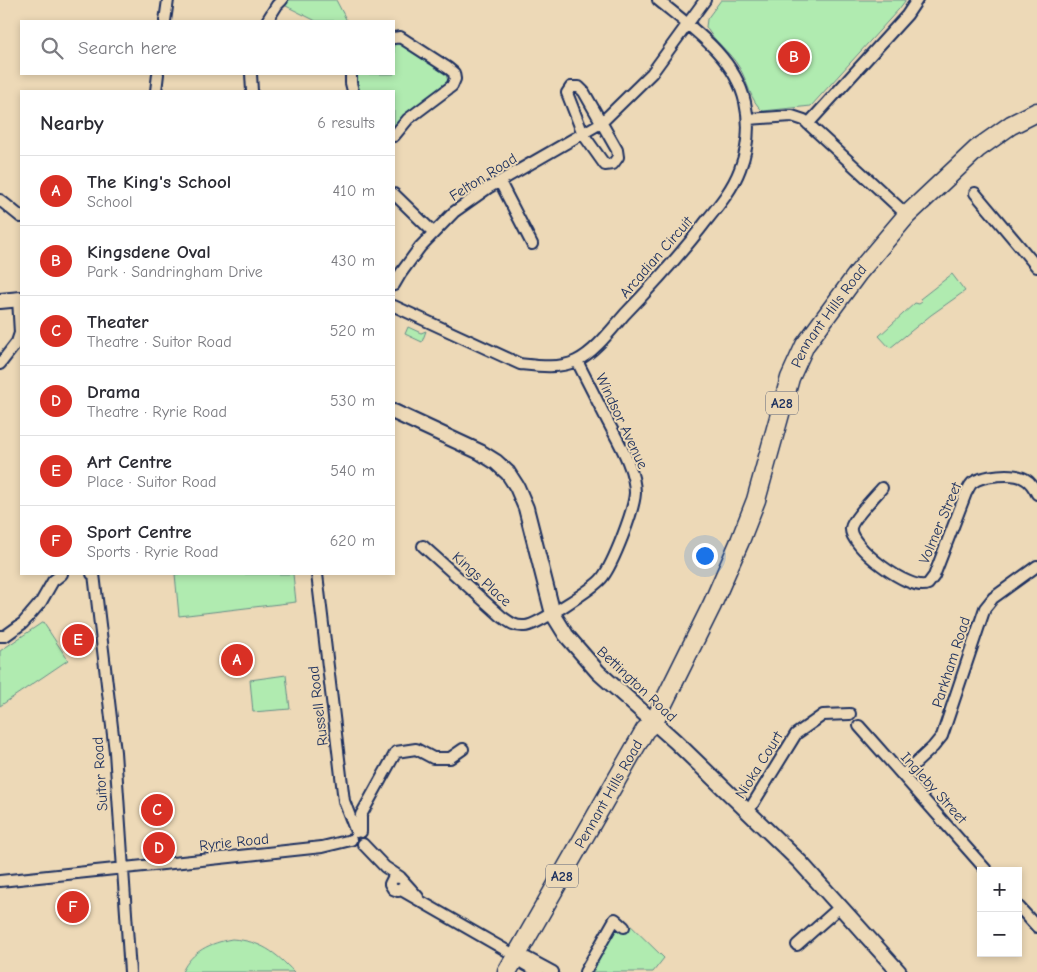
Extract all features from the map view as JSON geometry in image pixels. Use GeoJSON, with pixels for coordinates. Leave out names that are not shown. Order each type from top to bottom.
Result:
{"type":"FeatureCollection","features":[{"type":"Feature","properties":{"kind":"highway","name":"Pennant Hills Road"},"geometry":{"type":"LineString","coordinates":[[507,972],[525,964],[645,730],[654,722],[712,605],[756,500],[788,384],[800,355],[811,337],[858,273],[907,215],[976,150],[1011,125],[1037,112]]}},
{"type":"Feature","properties":{"kind":"main road"},"geometry":{"type":"LineString","coordinates":[[0,301],[19,299]]}},
{"type":"Feature","properties":{"kind":"main road","name":"Bettington Road"},"geometry":{"type":"LineString","coordinates":[[395,412],[480,452],[496,462],[508,473],[517,487],[526,508],[553,614],[566,635],[598,672],[654,722],[800,862],[899,972]]}},
{"type":"Feature","properties":{"kind":"street"},"geometry":{"type":"LineString","coordinates":[[165,20],[168,0]]}},
{"type":"Feature","properties":{"kind":"street"},"geometry":{"type":"LineString","coordinates":[[268,20],[282,0]]}},
{"type":"Feature","properties":{"kind":"street","name":"Arcadian Circuit"},"geometry":{"type":"LineString","coordinates":[[395,306],[520,364],[540,367],[565,365],[577,361],[600,342],[677,259],[726,196],[740,169],[747,146],[748,119],[745,100],[731,67],[688,25],[658,0]]}},
{"type":"Feature","properties":{"kind":"street","name":"Felton Road"},"geometry":{"type":"LineString","coordinates":[[395,283],[432,232],[454,212],[488,188],[601,123],[652,73],[705,0]]}},
{"type":"Feature","properties":{"kind":"street"},"geometry":{"type":"LineString","coordinates":[[808,124],[907,15],[917,0]]}},
{"type":"Feature","properties":{"kind":"street"},"geometry":{"type":"LineString","coordinates":[[395,38],[400,37],[448,68],[454,73],[455,79],[452,86],[408,119],[395,135]]}},
{"type":"Feature","properties":{"kind":"street"},"geometry":{"type":"LineString","coordinates":[[156,90],[158,75]]}},
{"type":"Feature","properties":{"kind":"street"},"geometry":{"type":"LineString","coordinates":[[251,75],[252,90]]}},
{"type":"Feature","properties":{"kind":"street"},"geometry":{"type":"LineString","coordinates":[[351,75],[350,83],[353,90]]}},
{"type":"Feature","properties":{"kind":"street"},"geometry":{"type":"LineString","coordinates":[[571,87],[580,87],[584,92],[617,150],[618,157],[613,164],[605,165],[583,134],[567,93],[571,87]]}},
{"type":"Feature","properties":{"kind":"street"},"geometry":{"type":"LineString","coordinates":[[748,119],[792,116],[800,118],[907,215]]}},
{"type":"Feature","properties":{"kind":"street"},"geometry":{"type":"LineString","coordinates":[[500,182],[532,244]]}},
{"type":"Feature","properties":{"kind":"street"},"geometry":{"type":"LineString","coordinates":[[975,192],[1037,266]]}},
{"type":"Feature","properties":{"kind":"street"},"geometry":{"type":"LineString","coordinates":[[395,195],[432,232]]}},
{"type":"Feature","properties":{"kind":"street"},"geometry":{"type":"LineString","coordinates":[[0,200],[20,216]]}},
{"type":"Feature","properties":{"kind":"street"},"geometry":{"type":"LineString","coordinates":[[0,364],[17,342],[20,333],[19,299]]}},
{"type":"Feature","properties":{"kind":"street","name":"Windsor Avenue"},"geometry":{"type":"LineString","coordinates":[[553,614],[563,605],[589,590],[602,577],[609,566],[633,507],[635,492],[625,457],[577,361]]}},
{"type":"Feature","properties":{"kind":"street","name":"Volmer Street"},"geometry":{"type":"LineString","coordinates":[[882,488],[852,525],[851,534],[856,542],[881,566],[895,576],[920,586],[928,584],[934,576],[966,493],[972,483],[983,478],[1014,475],[1030,482],[1037,494]]}},
{"type":"Feature","properties":{"kind":"street","name":"Kings Place"},"geometry":{"type":"LineString","coordinates":[[423,546],[512,625],[530,626],[553,614]]}},
{"type":"Feature","properties":{"kind":"street","name":"Parkham Road"},"geometry":{"type":"LineString","coordinates":[[903,775],[942,736],[985,608],[993,598],[1037,566]]}},
{"type":"Feature","properties":{"kind":"street"},"geometry":{"type":"LineString","coordinates":[[0,636],[5,636],[23,623],[41,602],[53,581],[61,575]]}},
{"type":"Feature","properties":{"kind":"street","name":"Suitor Road"},"geometry":{"type":"LineString","coordinates":[[93,575],[115,752],[130,972]]}},
{"type":"Feature","properties":{"kind":"street","name":"Russell Road"},"geometry":{"type":"LineString","coordinates":[[318,575],[344,800],[356,835]]}},
{"type":"Feature","properties":{"kind":"street","name":"Nioka Court"},"geometry":{"type":"LineString","coordinates":[[748,812],[796,734],[823,715],[850,714]]}},
{"type":"Feature","properties":{"kind":"street","name":"Ingleby Street"},"geometry":{"type":"LineString","coordinates":[[858,726],[984,867]]}},
{"type":"Feature","properties":{"kind":"street"},"geometry":{"type":"LineString","coordinates":[[463,749],[450,758],[433,758],[416,749],[396,752],[361,815],[356,835],[357,846],[363,844],[399,883],[421,902],[525,964],[553,972]]}},
{"type":"Feature","properties":{"kind":"street","name":"Ryrie Road"},"geometry":{"type":"LineString","coordinates":[[0,881],[322,847],[356,835]]}},
{"type":"Feature","properties":{"kind":"street"},"geometry":{"type":"LineString","coordinates":[[797,945],[841,906]]}},
{"type":"Feature","properties":{"kind":"street"},"geometry":{"type":"LineString","coordinates":[[1022,911],[1037,928]]}},
{"type":"Feature","properties":{"kind":"street"},"geometry":{"type":"LineString","coordinates":[[584,972],[615,919],[624,927]]}},
{"type":"Feature","properties":{"kind":"green space"},"geometry":{"type":"Polygon","coordinates":[[[286,0],[336,0],[346,20],[314,20],[282,4],[286,0]]]}},
{"type":"Feature","properties":{"kind":"green space"},"geometry":{"type":"Polygon","coordinates":[[[721,0],[905,1],[811,106],[763,111],[755,102],[742,72],[706,27],[707,19],[721,0]]]}},
{"type":"Feature","properties":{"kind":"green space"},"geometry":{"type":"Polygon","coordinates":[[[401,42],[444,69],[448,81],[395,126],[395,90],[358,90],[355,75],[395,75],[395,43],[401,42]]]}},
{"type":"Feature","properties":{"kind":"green space"},"geometry":{"type":"Polygon","coordinates":[[[952,274],[965,291],[890,348],[879,336],[915,303],[919,304],[922,302],[920,299],[952,274]]]}},
{"type":"Feature","properties":{"kind":"green space"},"geometry":{"type":"Polygon","coordinates":[[[408,327],[421,333],[426,331],[422,342],[405,334],[408,327]]]}},
{"type":"Feature","properties":{"kind":"green space"},"geometry":{"type":"Polygon","coordinates":[[[175,575],[293,575],[296,602],[179,616],[175,575]]]}},
{"type":"Feature","properties":{"kind":"green space"},"geometry":{"type":"Polygon","coordinates":[[[43,622],[68,660],[0,706],[0,651],[43,622]]]}},
{"type":"Feature","properties":{"kind":"green space"},"geometry":{"type":"Polygon","coordinates":[[[286,675],[290,709],[253,712],[250,680],[286,675]]]}},
{"type":"Feature","properties":{"kind":"green space"},"geometry":{"type":"Polygon","coordinates":[[[620,915],[664,958],[653,972],[588,972],[620,915]]]}},
{"type":"Feature","properties":{"kind":"green space"},"geometry":{"type":"Polygon","coordinates":[[[232,939],[251,942],[267,949],[294,972],[182,972],[196,953],[202,949],[232,939]]]}},
{"type":"Feature","properties":{"kind":"place","name":"Kingsdene Oval"},"geometry":{"type":"Point","coordinates":[794,57]}},
{"type":"Feature","properties":{"kind":"place","name":"Art Centre"},"geometry":{"type":"Point","coordinates":[78,640]}},
{"type":"Feature","properties":{"kind":"place","name":"The King's School"},"geometry":{"type":"Point","coordinates":[237,660]}},
{"type":"Feature","properties":{"kind":"place","name":"Theater"},"geometry":{"type":"Point","coordinates":[157,810]}},
{"type":"Feature","properties":{"kind":"place","name":"Drama"},"geometry":{"type":"Point","coordinates":[159,848]}},
{"type":"Feature","properties":{"kind":"place","name":"Sport Centre"},"geometry":{"type":"Point","coordinates":[73,907]}}]}
